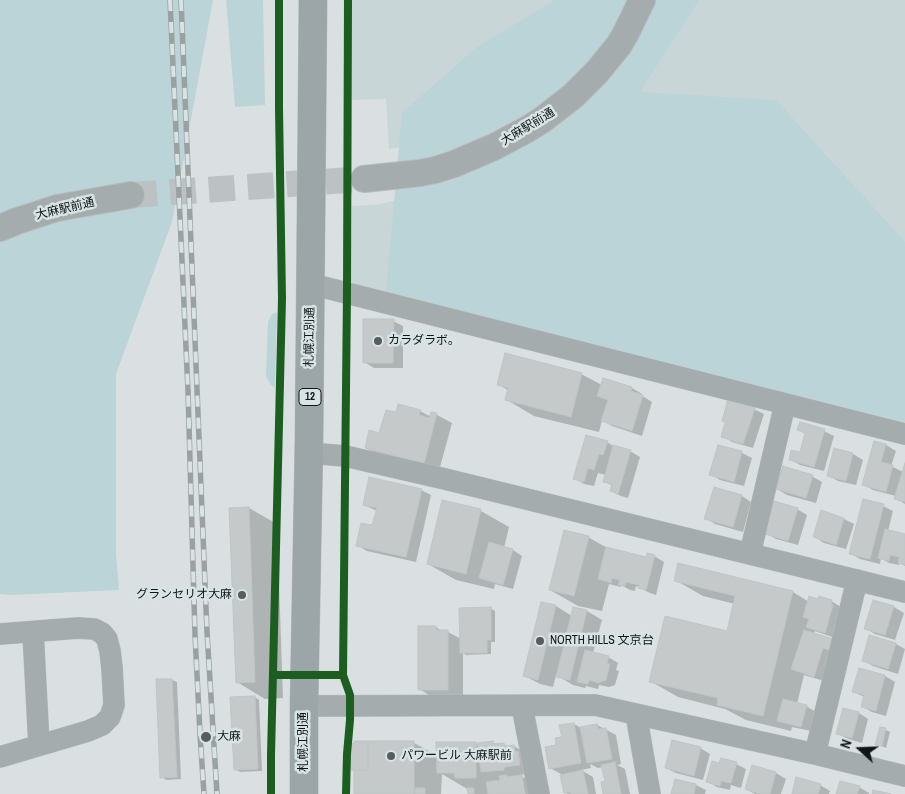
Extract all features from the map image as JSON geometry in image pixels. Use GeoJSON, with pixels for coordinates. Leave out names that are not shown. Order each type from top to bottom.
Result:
{"type":"FeatureCollection","features":[{"type":"Feature","properties":{"kind":"highway","name":"札幌江別通"},"geometry":{"type":"LineString","coordinates":[[304,794],[313,0]]}},
{"type":"Feature","properties":{"kind":"street","name":"大麻駅前通"},"geometry":{"type":"LineString","coordinates":[[364,179],[420,173],[454,164],[494,147],[542,120],[573,96],[597,72],[626,33],[642,0]]}},
{"type":"Feature","properties":{"kind":"street","name":"大麻駅前通"},"geometry":{"type":"LineString","coordinates":[[0,228],[58,208],[131,195]]}},
{"type":"Feature","properties":{"kind":"street"},"geometry":{"type":"LineString","coordinates":[[311,284],[905,434]]}},
{"type":"Feature","properties":{"kind":"street"},"geometry":{"type":"LineString","coordinates":[[750,554],[785,404]]}},
{"type":"Feature","properties":{"kind":"street"},"geometry":{"type":"LineString","coordinates":[[309,453],[345,456],[445,478],[905,592]]}},
{"type":"Feature","properties":{"kind":"street"},"geometry":{"type":"LineString","coordinates":[[815,754],[857,580]]}},
{"type":"Feature","properties":{"kind":"street"},"geometry":{"type":"LineString","coordinates":[[0,634],[78,628],[94,629],[102,633],[107,638],[112,668],[114,705],[110,717],[102,725],[88,731],[0,756]]}},
{"type":"Feature","properties":{"kind":"street"},"geometry":{"type":"LineString","coordinates":[[33,632],[39,745]]}},
{"type":"Feature","properties":{"kind":"street"},"geometry":{"type":"LineString","coordinates":[[304,706],[595,705],[905,776]]}},
{"type":"Feature","properties":{"kind":"street"},"geometry":{"type":"LineString","coordinates":[[522,706],[539,794]]}},
{"type":"Feature","properties":{"kind":"street"},"geometry":{"type":"LineString","coordinates":[[636,714],[650,794]]}},
{"type":"Feature","properties":{"kind":"shaded area"},"geometry":{"type":"Polygon","coordinates":[[[0,0],[213,0],[172,222],[116,374],[116,554],[119,590],[0,594],[0,0]]]}},
{"type":"Feature","properties":{"kind":"shaded area"},"geometry":{"type":"Polygon","coordinates":[[[226,0],[263,0],[265,105],[235,107],[226,0]]]}},
{"type":"Feature","properties":{"kind":"shaded area"},"geometry":{"type":"Polygon","coordinates":[[[351,0],[613,0],[441,141],[389,149],[386,99],[352,100],[351,0]]]}},
{"type":"Feature","properties":{"kind":"shaded area"},"geometry":{"type":"Polygon","coordinates":[[[555,0],[699,0],[640,92],[776,100],[905,242],[905,422],[386,292],[402,113],[476,48],[555,0]]]}},
{"type":"Feature","properties":{"kind":"shaded area"},"geometry":{"type":"Polygon","coordinates":[[[668,0],[905,0],[905,432],[355,284],[351,281],[352,206],[375,205],[451,189],[668,0]]]}},
{"type":"Feature","properties":{"kind":"shaded area"},"geometry":{"type":"Polygon","coordinates":[[[277,312],[275,388],[266,377],[268,322],[272,314],[277,312]]]}},
{"type":"Feature","properties":{"kind":"building","name":"カラダラボ。"},"geometry":{"type":"Polygon","coordinates":[[[363,319],[394,319],[393,363],[363,363],[363,319]]]}},
{"type":"Feature","properties":{"kind":"building"},"geometry":{"type":"Polygon","coordinates":[[[505,353],[582,373],[571,417],[505,400],[508,388],[497,385],[505,353]]]}},
{"type":"Feature","properties":{"kind":"building"},"geometry":{"type":"Polygon","coordinates":[[[603,378],[632,387],[631,391],[643,395],[632,431],[601,421],[608,400],[597,396],[603,378]]]}},
{"type":"Feature","properties":{"kind":"building"},"geometry":{"type":"Polygon","coordinates":[[[728,399],[755,408],[743,444],[721,437],[725,422],[722,421],[728,399]]]}},
{"type":"Feature","properties":{"kind":"building"},"geometry":{"type":"Polygon","coordinates":[[[398,404],[421,410],[419,415],[429,418],[431,412],[437,413],[424,464],[365,448],[369,430],[379,433],[386,410],[396,412],[398,404]]]}},
{"type":"Feature","properties":{"kind":"building"},"geometry":{"type":"Polygon","coordinates":[[[800,422],[825,429],[814,467],[789,460],[791,450],[800,452],[805,433],[797,430],[800,422]]]}},
{"type":"Feature","properties":{"kind":"building"},"geometry":{"type":"Polygon","coordinates":[[[586,435],[608,441],[603,455],[599,454],[594,470],[588,468],[584,482],[573,479],[586,435]]]}},
{"type":"Feature","properties":{"kind":"building"},"geometry":{"type":"Polygon","coordinates":[[[874,441],[886,444],[881,462],[893,465],[886,492],[862,485],[874,441]]]}},
{"type":"Feature","properties":{"kind":"building"},"geometry":{"type":"Polygon","coordinates":[[[613,445],[631,450],[618,494],[610,491],[612,484],[603,482],[613,445]]]}},
{"type":"Feature","properties":{"kind":"building"},"geometry":{"type":"Polygon","coordinates":[[[718,445],[742,451],[734,482],[709,475],[718,445]]]}},
{"type":"Feature","properties":{"kind":"building"},"geometry":{"type":"Polygon","coordinates":[[[834,448],[853,453],[846,481],[827,476],[834,448]]]}},
{"type":"Feature","properties":{"kind":"building"},"geometry":{"type":"Polygon","coordinates":[[[905,463],[905,502],[894,499],[905,463]]]}},
{"type":"Feature","properties":{"kind":"building"},"geometry":{"type":"Polygon","coordinates":[[[783,466],[813,475],[806,498],[776,489],[783,466]]]}},
{"type":"Feature","properties":{"kind":"building"},"geometry":{"type":"Polygon","coordinates":[[[369,477],[422,489],[406,557],[356,546],[361,523],[372,525],[377,508],[363,505],[369,477]]]}},
{"type":"Feature","properties":{"kind":"building"},"geometry":{"type":"Polygon","coordinates":[[[714,487],[742,495],[733,527],[704,519],[714,487]]]}},
{"type":"Feature","properties":{"kind":"building"},"geometry":{"type":"Polygon","coordinates":[[[863,499],[884,504],[870,559],[849,554],[863,499]]]}},
{"type":"Feature","properties":{"kind":"building"},"geometry":{"type":"Polygon","coordinates":[[[442,500],[481,509],[466,574],[427,564],[442,500]]]}},
{"type":"Feature","properties":{"kind":"building"},"geometry":{"type":"Polygon","coordinates":[[[774,501],[798,508],[788,541],[765,534],[774,501]]]}},
{"type":"Feature","properties":{"kind":"building","name":"グランセリオ大麻"},"geometry":{"type":"Polygon","coordinates":[[[249,507],[255,682],[236,683],[229,508],[249,507]]]}},
{"type":"Feature","properties":{"kind":"building"},"geometry":{"type":"Polygon","coordinates":[[[821,510],[844,518],[836,545],[813,537],[821,510]]]}},
{"type":"Feature","properties":{"kind":"building"},"geometry":{"type":"Polygon","coordinates":[[[885,529],[905,534],[905,565],[898,563],[899,557],[890,555],[889,561],[878,558],[885,529]]]}},
{"type":"Feature","properties":{"kind":"building"},"geometry":{"type":"Polygon","coordinates":[[[564,530],[589,536],[574,596],[549,590],[564,530]]]}},
{"type":"Feature","properties":{"kind":"building"},"geometry":{"type":"Polygon","coordinates":[[[489,542],[513,549],[503,585],[479,578],[489,542]]]}},
{"type":"Feature","properties":{"kind":"building"},"geometry":{"type":"Polygon","coordinates":[[[606,547],[646,557],[647,553],[655,555],[646,590],[638,588],[639,585],[626,582],[625,586],[618,585],[620,580],[612,578],[611,583],[598,579],[606,547]]]}},
{"type":"Feature","properties":{"kind":"building"},"geometry":{"type":"Polygon","coordinates":[[[678,563],[793,591],[763,716],[717,705],[718,698],[649,682],[665,616],[727,631],[735,596],[674,581],[678,563]]]}},
{"type":"Feature","properties":{"kind":"building"},"geometry":{"type":"Polygon","coordinates":[[[809,596],[818,599],[819,596],[832,600],[831,604],[833,605],[825,633],[806,627],[809,619],[803,617],[809,596]]]}},
{"type":"Feature","properties":{"kind":"building"},"geometry":{"type":"Polygon","coordinates":[[[873,600],[894,606],[885,635],[864,629],[873,600]]]}},
{"type":"Feature","properties":{"kind":"building","name":"NORTH HILLS 文京台"},"geometry":{"type":"Polygon","coordinates":[[[541,602],[556,605],[538,680],[523,676],[541,602]]]}},
{"type":"Feature","properties":{"kind":"building"},"geometry":{"type":"Polygon","coordinates":[[[491,607],[491,640],[487,640],[487,653],[460,653],[459,608],[491,607]]]}},
{"type":"Feature","properties":{"kind":"building","name":"NORTH HILLS 文京台"},"geometry":{"type":"Polygon","coordinates":[[[573,607],[587,610],[570,680],[556,677],[573,607]]]}},
{"type":"Feature","properties":{"kind":"building"},"geometry":{"type":"Polygon","coordinates":[[[418,626],[436,626],[436,630],[448,630],[448,690],[418,690],[418,626]]]}},
{"type":"Feature","properties":{"kind":"building"},"geometry":{"type":"Polygon","coordinates":[[[804,630],[833,639],[830,650],[823,648],[814,677],[791,669],[804,630]]]}},
{"type":"Feature","properties":{"kind":"building"},"geometry":{"type":"Polygon","coordinates":[[[869,635],[896,643],[888,669],[862,661],[869,635]]]}},
{"type":"Feature","properties":{"kind":"building"},"geometry":{"type":"Polygon","coordinates":[[[585,650],[609,656],[607,663],[610,664],[606,680],[598,683],[589,680],[588,684],[577,682],[585,650]]]}},
{"type":"Feature","properties":{"kind":"building"},"geometry":{"type":"Polygon","coordinates":[[[859,668],[885,675],[876,711],[861,707],[864,695],[852,692],[859,668]]]}},
{"type":"Feature","properties":{"kind":"building"},"geometry":{"type":"Polygon","coordinates":[[[156,679],[172,679],[177,777],[160,778],[156,679]]]}},
{"type":"Feature","properties":{"kind":"building"},"geometry":{"type":"Polygon","coordinates":[[[255,696],[258,769],[234,770],[230,697],[255,696]]]}},
{"type":"Feature","properties":{"kind":"building"},"geometry":{"type":"Polygon","coordinates":[[[783,699],[807,705],[801,727],[777,721],[783,699]]]}},
{"type":"Feature","properties":{"kind":"building"},"geometry":{"type":"Polygon","coordinates":[[[843,708],[859,712],[852,738],[836,734],[843,708]]]}},
{"type":"Feature","properties":{"kind":"building"},"geometry":{"type":"Polygon","coordinates":[[[574,723],[581,763],[549,769],[545,747],[556,745],[555,738],[562,737],[559,725],[574,723]]]}},
{"type":"Feature","properties":{"kind":"building"},"geometry":{"type":"Polygon","coordinates":[[[597,724],[598,729],[606,728],[612,759],[587,763],[580,727],[597,724]]]}},
{"type":"Feature","properties":{"kind":"building"},"geometry":{"type":"Polygon","coordinates":[[[880,727],[886,728],[882,746],[875,745],[880,727]]]}},
{"type":"Feature","properties":{"kind":"building"},"geometry":{"type":"Polygon","coordinates":[[[672,740],[701,747],[694,776],[665,768],[672,740]]]}},
{"type":"Feature","properties":{"kind":"building"},"geometry":{"type":"Polygon","coordinates":[[[355,741],[368,741],[368,770],[349,770],[349,747],[355,741]]]}},
{"type":"Feature","properties":{"kind":"building","name":"パワービル 大麻駅前"},"geometry":{"type":"Polygon","coordinates":[[[368,741],[414,741],[414,794],[354,794],[354,770],[368,770],[368,741]]]}},
{"type":"Feature","properties":{"kind":"building"},"geometry":{"type":"Polygon","coordinates":[[[493,741],[493,744],[504,743],[505,746],[514,745],[515,752],[518,751],[520,765],[504,767],[504,770],[481,772],[477,743],[493,741]]]}},
{"type":"Feature","properties":{"kind":"building"},"geometry":{"type":"Polygon","coordinates":[[[436,742],[476,742],[476,778],[455,778],[454,773],[437,773],[436,742]]]}},
{"type":"Feature","properties":{"kind":"building"},"geometry":{"type":"Polygon","coordinates":[[[721,758],[737,762],[731,783],[721,781],[720,786],[706,782],[712,761],[719,763],[721,758]]]}},
{"type":"Feature","properties":{"kind":"building"},"geometry":{"type":"Polygon","coordinates":[[[615,762],[621,794],[603,794],[601,782],[605,781],[601,765],[615,762]]]}},
{"type":"Feature","properties":{"kind":"building"},"geometry":{"type":"Polygon","coordinates":[[[752,765],[776,772],[770,794],[760,794],[745,789],[752,765]]]}},
{"type":"Feature","properties":{"kind":"building"},"geometry":{"type":"Polygon","coordinates":[[[583,770],[588,794],[564,793],[560,775],[583,770]]]}},
{"type":"Feature","properties":{"kind":"building"},"geometry":{"type":"Polygon","coordinates":[[[507,775],[507,777],[522,775],[525,794],[488,794],[486,782],[500,780],[499,776],[507,775]]]}},
{"type":"Feature","properties":{"kind":"building"},"geometry":{"type":"Polygon","coordinates":[[[796,777],[821,784],[818,794],[792,794],[796,777]]]}},
{"type":"Feature","properties":{"kind":"building"},"geometry":{"type":"Polygon","coordinates":[[[675,779],[696,784],[694,794],[671,794],[675,779]]]}},
{"type":"Feature","properties":{"kind":"building"},"geometry":{"type":"Polygon","coordinates":[[[840,781],[860,786],[857,794],[836,794],[840,781]]]}},
{"type":"Feature","properties":{"kind":"building"},"geometry":{"type":"Polygon","coordinates":[[[415,788],[425,788],[425,794],[415,794],[415,788]]]}},
{"type":"Feature","properties":{"kind":"building"},"geometry":{"type":"Polygon","coordinates":[[[467,788],[474,788],[474,794],[468,794],[467,788]]]}},
{"type":"Feature","properties":{"kind":"building"},"geometry":{"type":"Polygon","coordinates":[[[873,790],[891,794],[872,794],[873,790]]]}},
{"type":"Feature","properties":{"kind":"tunnel"},"geometry":{"type":"LineString","coordinates":[[131,195],[364,179]]}},
{"type":"Feature","properties":{"kind":"railway"},"geometry":{"type":"LineString","coordinates":[[170,0],[188,391],[195,635],[204,794]]}},
{"type":"Feature","properties":{"kind":"railway"},"geometry":{"type":"LineString","coordinates":[[181,0],[207,632],[217,794]]}},
{"type":"Feature","properties":{"kind":"cycle path"},"geometry":{"type":"LineString","coordinates":[[271,794],[282,299],[279,0]]}},
{"type":"Feature","properties":{"kind":"cycle path"},"geometry":{"type":"LineString","coordinates":[[346,794],[350,720],[350,695],[343,675],[348,0]]}},
{"type":"Feature","properties":{"kind":"cycle path"},"geometry":{"type":"LineString","coordinates":[[273,675],[343,675]]}},
{"type":"Feature","properties":{"kind":"place","name":"カラダラボ。"},"geometry":{"type":"Point","coordinates":[378,341]}},
{"type":"Feature","properties":{"kind":"place","name":"グランセリオ大麻"},"geometry":{"type":"Point","coordinates":[242,595]}},
{"type":"Feature","properties":{"kind":"place","name":"NORTH HILLS 文京台"},"geometry":{"type":"Point","coordinates":[540,641]}},
{"type":"Feature","properties":{"kind":"place","name":"大麻"},"geometry":{"type":"Point","coordinates":[206,737]}},
{"type":"Feature","properties":{"kind":"place","name":"パワービル 大麻駅前"},"geometry":{"type":"Point","coordinates":[391,756]}}]}
